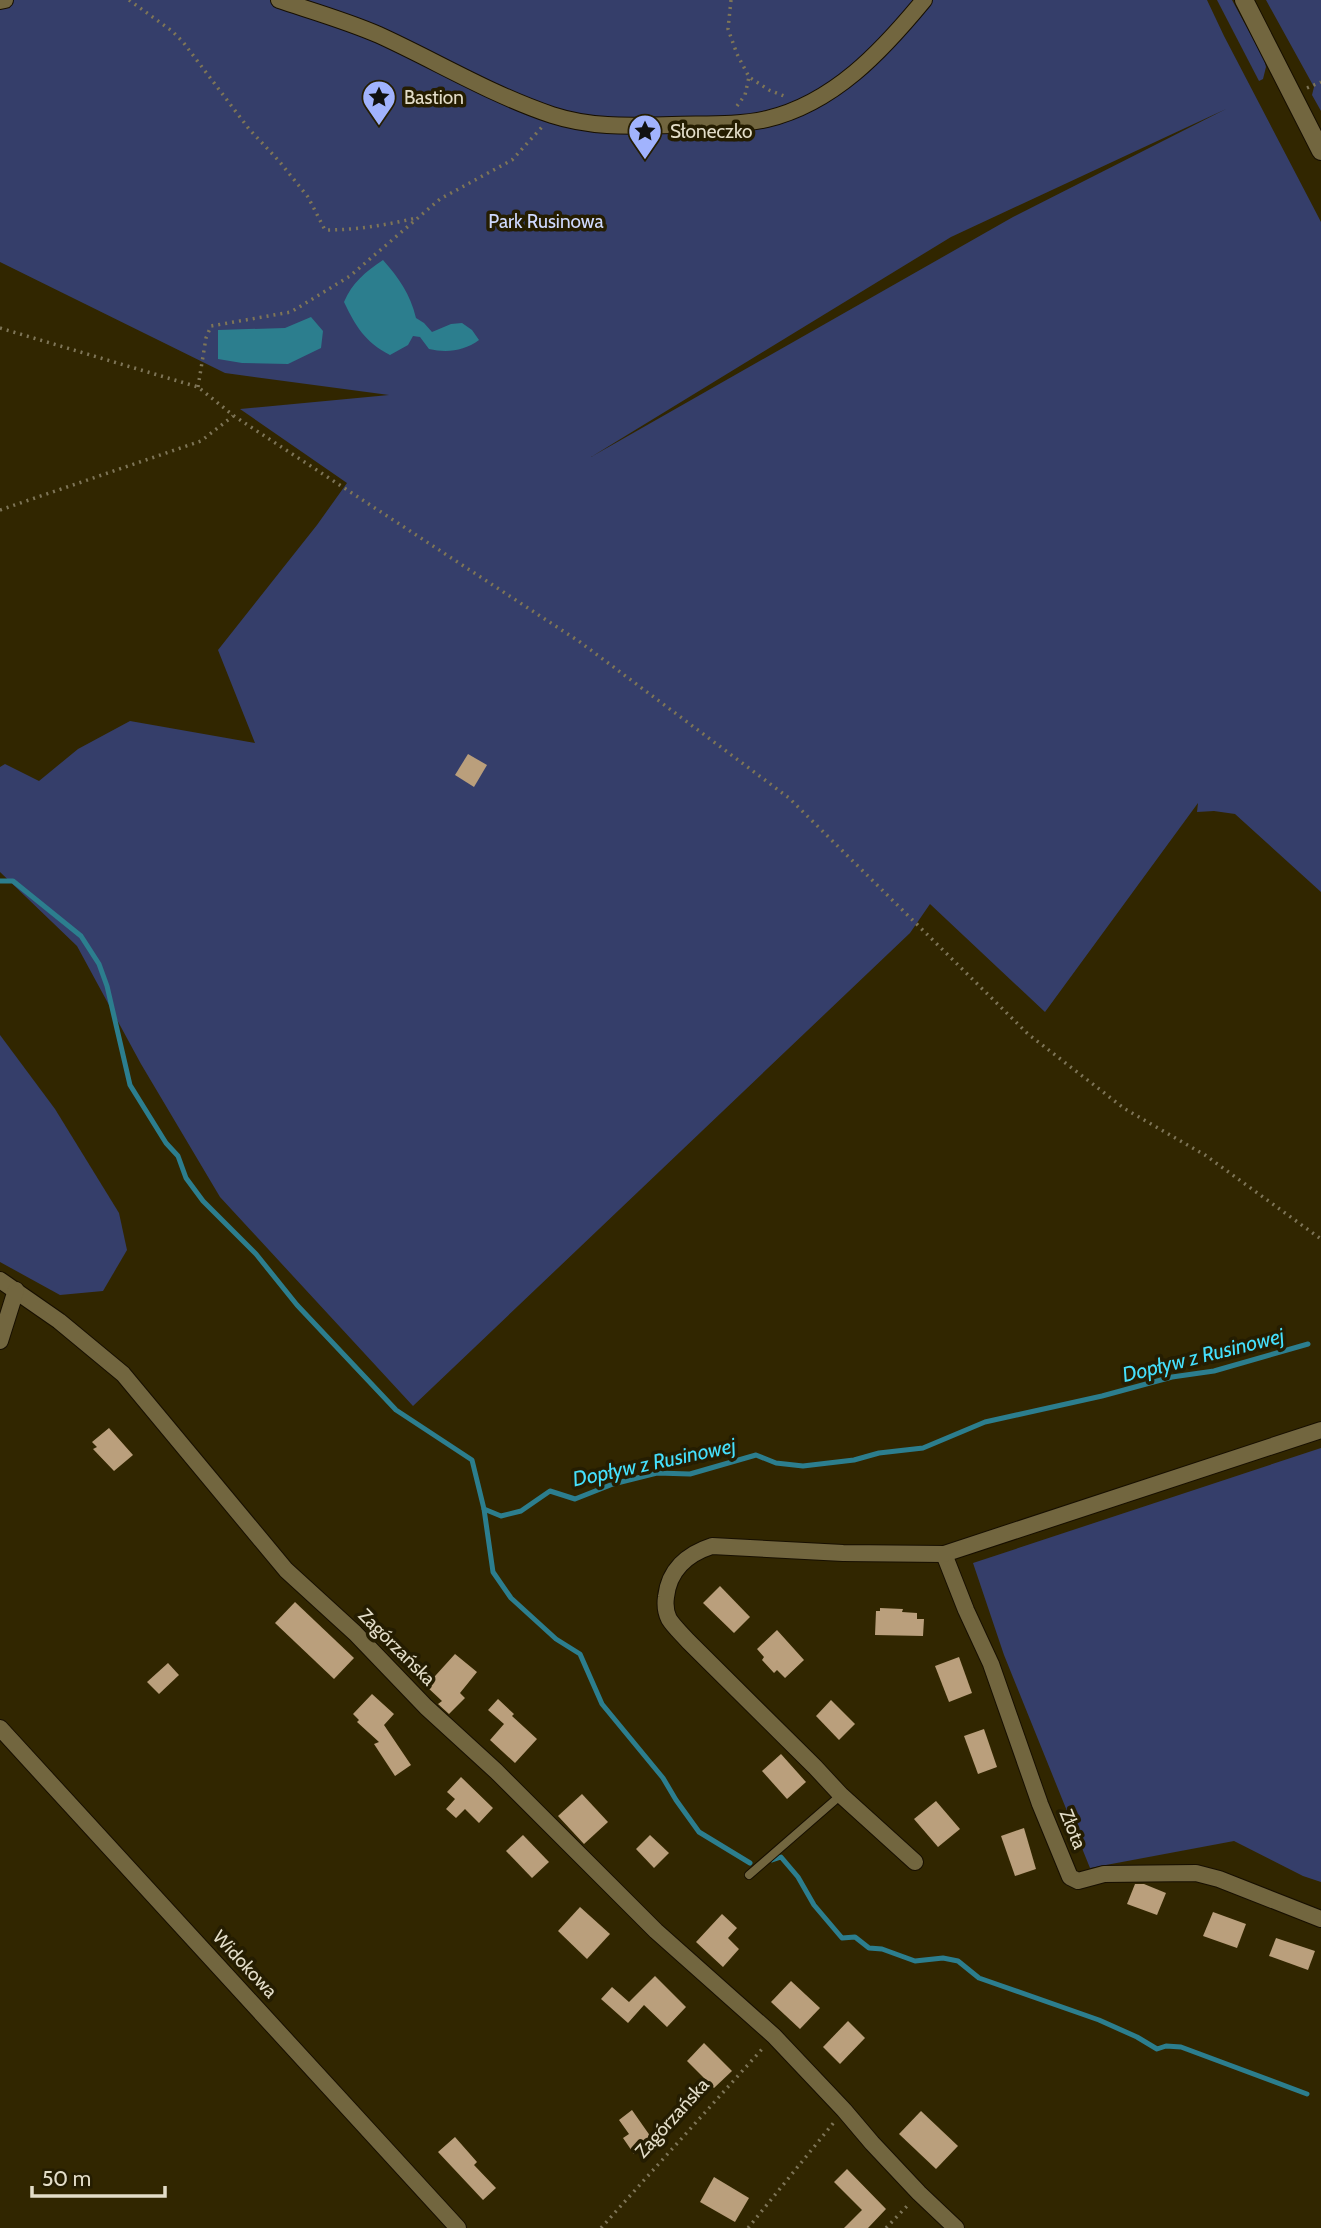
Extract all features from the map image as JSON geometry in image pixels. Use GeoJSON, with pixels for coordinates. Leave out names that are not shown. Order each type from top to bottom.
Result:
{"type":"FeatureCollection","features":[{"type":"Feature","properties":{"kind":"main road"},"geometry":{"type":"LineString","coordinates":[[1244,0],[1321,151]]}},
{"type":"Feature","properties":{"kind":"street"},"geometry":{"type":"LineString","coordinates":[[279,0],[376,34],[552,116],[608,127],[766,120],[805,105],[834,89],[866,64],[924,0]]}},
{"type":"Feature","properties":{"kind":"street","name":"Zagórzańska"},"geometry":{"type":"LineString","coordinates":[[0,1280],[59,1321],[123,1374],[286,1570],[355,1633],[426,1707],[496,1771],[656,1931],[774,2035],[919,2193],[956,2228]]}},
{"type":"Feature","properties":{"kind":"street"},"geometry":{"type":"LineString","coordinates":[[0,1341],[16,1290]]}},
{"type":"Feature","properties":{"kind":"street"},"geometry":{"type":"LineString","coordinates":[[915,1862],[841,1796],[816,1767],[669,1619],[667,1584],[677,1566],[697,1550],[712,1546],[843,1553],[944,1554],[1321,1430]]}},
{"type":"Feature","properties":{"kind":"street","name":"Złota"},"geometry":{"type":"LineString","coordinates":[[944,1554],[990,1664],[1070,1877],[1078,1881],[1104,1874],[1196,1873],[1219,1879],[1321,1919]]}},
{"type":"Feature","properties":{"kind":"street","name":"Widokowa"},"geometry":{"type":"LineString","coordinates":[[0,1728],[458,2228]]}},
{"type":"Feature","properties":{"kind":"lane"},"geometry":{"type":"LineString","coordinates":[[749,1875],[841,1796]]}},
{"type":"Feature","properties":{"kind":"path"},"geometry":{"type":"LineString","coordinates":[[130,0],[183,42],[249,129],[308,197],[325,230],[350,230],[418,218]]}},
{"type":"Feature","properties":{"kind":"path"},"geometry":{"type":"LineString","coordinates":[[730,0],[728,29],[749,76],[769,90],[805,105]]}},
{"type":"Feature","properties":{"kind":"path"},"geometry":{"type":"LineString","coordinates":[[733,123],[737,107],[745,95],[749,76]]}},
{"type":"Feature","properties":{"kind":"path"},"geometry":{"type":"LineString","coordinates":[[198,387],[206,338],[211,326],[291,312],[350,276],[440,199],[512,160],[552,116]]}},
{"type":"Feature","properties":{"kind":"path"},"geometry":{"type":"LineString","coordinates":[[0,328],[198,387],[234,416],[580,642],[789,798],[1028,1034],[1125,1109],[1205,1155],[1321,1239]]}},
{"type":"Feature","properties":{"kind":"path"},"geometry":{"type":"LineString","coordinates":[[0,510],[201,441],[234,416]]}},
{"type":"Feature","properties":{"kind":"path","name":"Zagórzańska"},"geometry":{"type":"LineString","coordinates":[[601,2228],[774,2035]]}},
{"type":"Feature","properties":{"kind":"path"},"geometry":{"type":"LineString","coordinates":[[747,2228],[844,2109]]}},
{"type":"Feature","properties":{"kind":"path"},"geometry":{"type":"LineString","coordinates":[[886,2228],[919,2193]]}},
{"type":"Feature","properties":{"kind":"green space","name":"Park Rusinowa"},"geometry":{"type":"Polygon","coordinates":[[[0,0],[1207,0],[1321,222],[1321,892],[1235,814],[1197,812],[1198,803],[1045,1012],[930,904],[910,933],[413,1406],[220,1197],[141,1064],[77,946],[0,872],[0,767],[5,764],[39,781],[78,749],[130,721],[255,743],[218,650],[347,483],[240,409],[389,395],[225,373],[0,262],[0,0]],[[1226,109],[951,237],[591,457],[1013,217],[1226,109]]]}},
{"type":"Feature","properties":{"kind":"green space"},"geometry":{"type":"Polygon","coordinates":[[[1217,0],[1232,0],[1264,59],[1266,67],[1263,79],[1259,81],[1217,0]]]}},
{"type":"Feature","properties":{"kind":"green space"},"geometry":{"type":"Polygon","coordinates":[[[1266,0],[1321,0],[1321,111],[1312,95],[1314,87],[1266,0]]]}},
{"type":"Feature","properties":{"kind":"green space"},"geometry":{"type":"Polygon","coordinates":[[[0,1035],[55,1109],[119,1213],[127,1250],[103,1291],[60,1295],[0,1262],[0,1035]]]}},
{"type":"Feature","properties":{"kind":"green space"},"geometry":{"type":"Polygon","coordinates":[[[1321,1448],[1321,1882],[1303,1876],[1234,1841],[1090,1868],[1004,1655],[973,1563],[1321,1448]]]}},
{"type":"Feature","properties":{"kind":"shaded area"},"geometry":{"type":"Polygon","coordinates":[[[383,260],[411,301],[416,318],[432,332],[451,324],[462,323],[472,330],[479,340],[461,349],[442,351],[429,349],[420,337],[413,336],[408,345],[390,355],[374,345],[357,326],[344,302],[360,278],[383,260]]]}},
{"type":"Feature","properties":{"kind":"shaded area"},"geometry":{"type":"Polygon","coordinates":[[[311,317],[323,331],[321,348],[288,364],[242,363],[218,359],[218,330],[285,328],[311,317]]]}},
{"type":"Feature","properties":{"kind":"building"},"geometry":{"type":"Polygon","coordinates":[[[468,754],[487,765],[474,787],[455,775],[468,754]]]}},
{"type":"Feature","properties":{"kind":"building"},"geometry":{"type":"Polygon","coordinates":[[[109,1428],[133,1455],[114,1471],[93,1449],[97,1447],[92,1442],[109,1428]]]}},
{"type":"Feature","properties":{"kind":"building"},"geometry":{"type":"Polygon","coordinates":[[[720,1586],[750,1617],[734,1633],[703,1603],[720,1586]]]}},
{"type":"Feature","properties":{"kind":"building"},"geometry":{"type":"Polygon","coordinates":[[[295,1602],[354,1658],[334,1679],[275,1623],[295,1602]]]}},
{"type":"Feature","properties":{"kind":"building"},"geometry":{"type":"Polygon","coordinates":[[[880,1608],[917,1613],[917,1619],[924,1619],[923,1636],[875,1635],[876,1611],[880,1611],[880,1608]]]}},
{"type":"Feature","properties":{"kind":"building"},"geometry":{"type":"Polygon","coordinates":[[[777,1630],[804,1660],[785,1678],[777,1670],[774,1673],[762,1660],[764,1657],[757,1649],[777,1630]]]}},
{"type":"Feature","properties":{"kind":"building"},"geometry":{"type":"Polygon","coordinates":[[[455,1654],[477,1672],[460,1693],[465,1698],[449,1714],[438,1704],[442,1701],[426,1686],[455,1654]]]}},
{"type":"Feature","properties":{"kind":"building"},"geometry":{"type":"Polygon","coordinates":[[[959,1657],[972,1693],[949,1702],[935,1666],[959,1657]]]}},
{"type":"Feature","properties":{"kind":"building"},"geometry":{"type":"Polygon","coordinates":[[[168,1663],[179,1675],[159,1694],[147,1682],[168,1663]]]}},
{"type":"Feature","properties":{"kind":"building"},"geometry":{"type":"Polygon","coordinates":[[[372,1694],[394,1714],[384,1725],[411,1765],[395,1776],[374,1744],[379,1742],[357,1722],[359,1720],[353,1714],[372,1694]]]}},
{"type":"Feature","properties":{"kind":"building"},"geometry":{"type":"Polygon","coordinates":[[[498,1699],[537,1739],[515,1763],[490,1740],[504,1724],[488,1710],[498,1699]]]}},
{"type":"Feature","properties":{"kind":"building"},"geometry":{"type":"Polygon","coordinates":[[[831,1700],[855,1724],[839,1740],[816,1716],[831,1700]]]}},
{"type":"Feature","properties":{"kind":"building"},"geometry":{"type":"Polygon","coordinates":[[[984,1729],[997,1767],[978,1774],[964,1736],[984,1729]]]}},
{"type":"Feature","properties":{"kind":"building"},"geometry":{"type":"Polygon","coordinates":[[[781,1754],[806,1782],[787,1799],[762,1771],[781,1754]]]}},
{"type":"Feature","properties":{"kind":"building"},"geometry":{"type":"Polygon","coordinates":[[[461,1777],[493,1808],[479,1823],[465,1809],[456,1818],[446,1809],[455,1799],[447,1792],[461,1777]]]}},
{"type":"Feature","properties":{"kind":"building"},"geometry":{"type":"Polygon","coordinates":[[[582,1794],[608,1822],[584,1844],[558,1816],[582,1794]]]}},
{"type":"Feature","properties":{"kind":"building"},"geometry":{"type":"Polygon","coordinates":[[[936,1801],[960,1829],[938,1847],[914,1819],[936,1801]]]}},
{"type":"Feature","properties":{"kind":"building"},"geometry":{"type":"Polygon","coordinates":[[[1024,1828],[1036,1869],[1015,1876],[1001,1836],[1024,1828]]]}},
{"type":"Feature","properties":{"kind":"building"},"geometry":{"type":"Polygon","coordinates":[[[523,1835],[549,1862],[532,1878],[506,1851],[523,1835]]]}},
{"type":"Feature","properties":{"kind":"building"},"geometry":{"type":"Polygon","coordinates":[[[650,1835],[669,1853],[654,1868],[636,1849],[650,1835]]]}},
{"type":"Feature","properties":{"kind":"building"},"geometry":{"type":"Polygon","coordinates":[[[1135,1884],[1144,1884],[1166,1893],[1157,1915],[1127,1904],[1135,1884]]]}},
{"type":"Feature","properties":{"kind":"building"},"geometry":{"type":"Polygon","coordinates":[[[580,1907],[610,1934],[587,1959],[558,1931],[580,1907]]]}},
{"type":"Feature","properties":{"kind":"building"},"geometry":{"type":"Polygon","coordinates":[[[1213,1912],[1246,1924],[1237,1948],[1203,1936],[1213,1912]]]}},
{"type":"Feature","properties":{"kind":"building"},"geometry":{"type":"Polygon","coordinates":[[[722,1914],[737,1928],[728,1938],[739,1949],[723,1967],[696,1942],[722,1914]]]}},
{"type":"Feature","properties":{"kind":"building"},"geometry":{"type":"Polygon","coordinates":[[[1276,1938],[1315,1951],[1308,1970],[1269,1956],[1276,1938]]]}},
{"type":"Feature","properties":{"kind":"building"},"geometry":{"type":"Polygon","coordinates":[[[655,1976],[686,2007],[667,2027],[644,2005],[628,2023],[601,1999],[612,1987],[629,2002],[655,1976]]]}},
{"type":"Feature","properties":{"kind":"building"},"geometry":{"type":"Polygon","coordinates":[[[791,1981],[820,2008],[800,2029],[771,2002],[791,1981]]]}},
{"type":"Feature","properties":{"kind":"building"},"geometry":{"type":"Polygon","coordinates":[[[848,2021],[865,2038],[840,2064],[823,2047],[848,2021]]]}},
{"type":"Feature","properties":{"kind":"building"},"geometry":{"type":"Polygon","coordinates":[[[704,2043],[732,2071],[714,2088],[687,2061],[704,2043]]]}},
{"type":"Feature","properties":{"kind":"building"},"geometry":{"type":"Polygon","coordinates":[[[632,2110],[653,2140],[634,2154],[623,2138],[629,2134],[619,2120],[632,2110]]]}},
{"type":"Feature","properties":{"kind":"building"},"geometry":{"type":"Polygon","coordinates":[[[921,2111],[958,2146],[936,2169],[899,2134],[921,2111]]]}},
{"type":"Feature","properties":{"kind":"building"},"geometry":{"type":"Polygon","coordinates":[[[455,2137],[477,2162],[474,2165],[496,2188],[483,2200],[438,2152],[455,2137]]]}},
{"type":"Feature","properties":{"kind":"building"},"geometry":{"type":"Polygon","coordinates":[[[847,2169],[886,2209],[868,2228],[844,2228],[862,2210],[834,2182],[847,2169]]]}},
{"type":"Feature","properties":{"kind":"building"},"geometry":{"type":"Polygon","coordinates":[[[714,2177],[749,2198],[735,2222],[700,2202],[714,2177]]]}},
{"type":"Feature","properties":{"kind":"waterway","name":"Dopływ z Rusinowej"},"geometry":{"type":"LineString","coordinates":[[0,881],[13,881],[81,936],[99,964],[107,986],[130,1085],[166,1143],[178,1156],[186,1178],[203,1201],[256,1254],[297,1305],[396,1410],[472,1460],[484,1509],[501,1516],[521,1511],[550,1491],[575,1499],[613,1484],[657,1473],[690,1474],[756,1455],[776,1463],[803,1466],[923,1448],[985,1422],[1172,1377],[1214,1371],[1308,1344]]}},
{"type":"Feature","properties":{"kind":"waterway"},"geometry":{"type":"LineString","coordinates":[[484,1509],[493,1572],[511,1598],[556,1639],[580,1654],[602,1704],[663,1778],[699,1832],[750,1863]]}},
{"type":"Feature","properties":{"kind":"waterway"},"geometry":{"type":"LineString","coordinates":[[772,1860],[781,1857],[798,1877],[814,1905],[842,1938],[855,1937],[869,1948],[882,1949],[915,1961],[943,1958],[958,1961],[979,1978],[1099,2020],[1157,2049],[1166,2046],[1181,2047],[1307,2094]]}},
{"type":"Feature","properties":{"kind":"place","name":"Bastion"},"geometry":{"type":"Point","coordinates":[379,127]}},
{"type":"Feature","properties":{"kind":"place","name":"Słoneczko"},"geometry":{"type":"Point","coordinates":[645,161]}}]}
